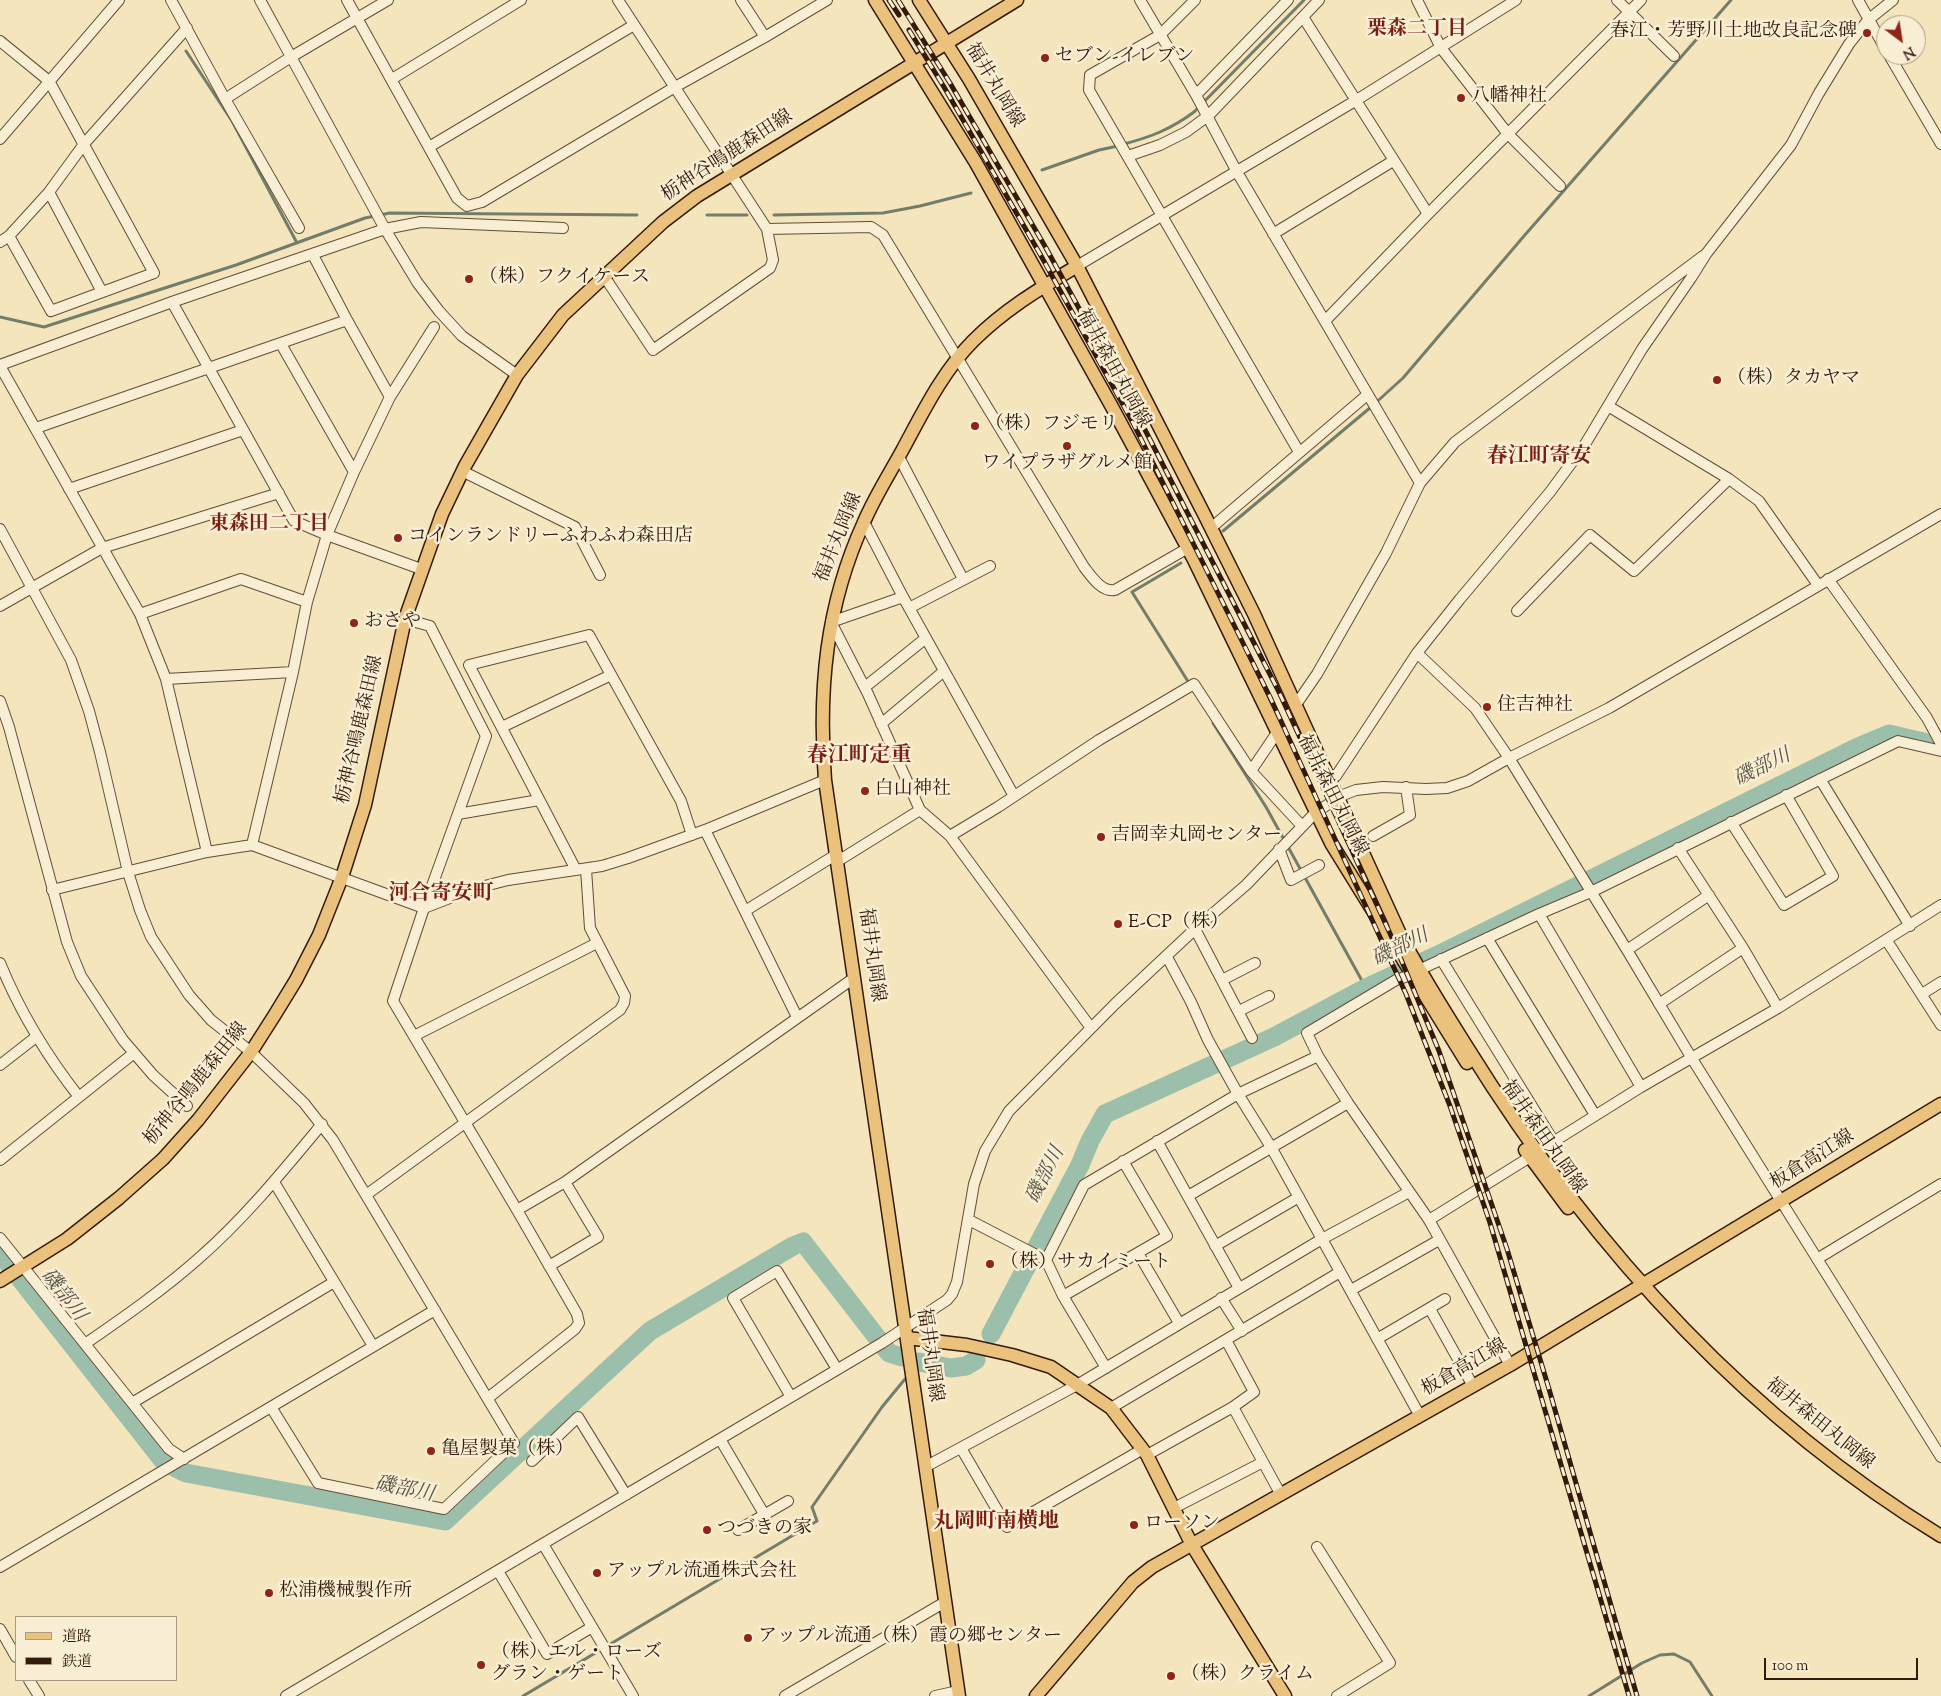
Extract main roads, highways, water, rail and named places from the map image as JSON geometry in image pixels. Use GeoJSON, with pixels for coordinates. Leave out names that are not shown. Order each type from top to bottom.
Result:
{"type":"FeatureCollection","features":[{"type":"Feature","properties":{"kind":"main road"},"geometry":{"type":"LineString","coordinates":[[875,0],[976,163],[1045,285]]}},
{"type":"Feature","properties":{"kind":"main road"},"geometry":{"type":"LineString","coordinates":[[919,0],[946,44],[1017,0]]}},
{"type":"Feature","properties":{"kind":"main road","name":"福井丸岡線"},"geometry":{"type":"LineString","coordinates":[[915,63],[946,44],[1077,266],[1000,316],[958,358],[924,409],[864,522],[848,559],[831,622],[824,666],[822,740],[825,780],[838,858],[958,1693]]}},
{"type":"Feature","properties":{"kind":"main road","name":"栃神谷鳴鹿森田線"},"geometry":{"type":"LineString","coordinates":[[0,1281],[67,1239],[119,1198],[163,1159],[198,1120],[251,1052],[296,980],[318,935],[342,877],[365,805],[405,619],[421,569],[442,514],[462,471],[517,375],[563,315],[663,222],[697,196],[732,173],[915,63]]}},
{"type":"Feature","properties":{"kind":"main road","name":"福井森田丸岡線"},"geometry":{"type":"LineString","coordinates":[[1077,266],[1254,614],[1412,967]]}},
{"type":"Feature","properties":{"kind":"main road","name":"福井森田丸岡線"},"geometry":{"type":"LineString","coordinates":[[1045,285],[1188,548],[1331,843],[1587,1232],[1625,1273],[1643,1286],[1724,1370],[1791,1429],[1862,1485],[1941,1536]]}},
{"type":"Feature","properties":{"kind":"main road","name":"板倉高江線"},"geometry":{"type":"LineString","coordinates":[[1036,1696],[1133,1582],[1152,1567],[1510,1365],[1941,1104]]}},
{"type":"Feature","properties":{"kind":"main road"},"geometry":{"type":"LineString","coordinates":[[906,1333],[1012,1355],[1051,1367],[1110,1408],[1145,1452],[1192,1545],[1285,1696]]}},
{"type":"Feature","properties":{"kind":"waterway"},"geometry":{"type":"LineString","coordinates":[[1124,144],[1160,132],[1194,112],[1304,0]]}},
{"type":"Feature","properties":{"kind":"waterway"},"geometry":{"type":"LineString","coordinates":[[1223,531],[1403,378],[1524,236],[1731,0]]}},
{"type":"Feature","properties":{"kind":"waterway"},"geometry":{"type":"LineString","coordinates":[[186,51],[232,121],[297,243]]}},
{"type":"Feature","properties":{"kind":"waterway"},"geometry":{"type":"LineString","coordinates":[[1042,170],[1099,150],[1118,146]]}},
{"type":"Feature","properties":{"kind":"waterway"},"geometry":{"type":"LineString","coordinates":[[774,215],[883,213],[971,193]]}},
{"type":"Feature","properties":{"kind":"waterway"},"geometry":{"type":"LineString","coordinates":[[0,317],[44,327],[236,265],[365,218],[390,213],[637,215]]}},
{"type":"Feature","properties":{"kind":"waterway"},"geometry":{"type":"LineString","coordinates":[[707,215],[747,215]]}},
{"type":"Feature","properties":{"kind":"waterway"},"geometry":{"type":"LineString","coordinates":[[1181,563],[1132,592],[1189,683]]}},
{"type":"Feature","properties":{"kind":"waterway"},"geometry":{"type":"LineString","coordinates":[[1213,723],[1266,807],[1366,988]]}},
{"type":"Feature","properties":{"kind":"waterway","name":"磯部川"},"geometry":{"type":"LineString","coordinates":[[991,1334],[1105,1114],[1274,1037],[1366,988],[1436,956],[1858,747],[1889,734],[1932,744],[1941,741]]}},
{"type":"Feature","properties":{"kind":"waterway","name":"磯部川"},"geometry":{"type":"LineString","coordinates":[[0,1253],[164,1462],[186,1473],[445,1521],[650,1331],[793,1246],[803,1242],[889,1353],[902,1357]]}},
{"type":"Feature","properties":{"kind":"waterway","name":"磯部川"},"geometry":{"type":"LineString","coordinates":[[919,1362],[951,1368],[966,1366],[976,1360]]}},
{"type":"Feature","properties":{"kind":"waterway"},"geometry":{"type":"LineString","coordinates":[[523,1696],[817,1521],[812,1507],[882,1407],[905,1379]]}},
{"type":"Feature","properties":{"kind":"waterway"},"geometry":{"type":"LineString","coordinates":[[1589,1696],[1642,1663],[1660,1655],[1674,1654],[1690,1662],[1712,1696]]}},
{"type":"Feature","properties":{"kind":"railway"},"geometry":{"type":"LineString","coordinates":[[889,0],[899,15]]}},
{"type":"Feature","properties":{"kind":"railway"},"geometry":{"type":"LineString","coordinates":[[898,0],[950,83],[1046,248],[1139,418],[1279,692],[1393,940],[1439,1051],[1507,1249],[1637,1696]]}},
{"type":"Feature","properties":{"kind":"railway"},"geometry":{"type":"LineString","coordinates":[[909,30],[1040,254],[1133,423],[1270,697],[1406,994],[1450,1106],[1490,1223],[1629,1696]]}},
{"type":"Feature","properties":{"kind":"place","name":"春江・芳野川土地改良記念碑"},"geometry":{"type":"Point","coordinates":[1867,33]}},
{"type":"Feature","properties":{"kind":"place","name":"セブン-イレブン"},"geometry":{"type":"Point","coordinates":[1045,58]}},
{"type":"Feature","properties":{"kind":"place","name":"八幡神社"},"geometry":{"type":"Point","coordinates":[1461,98]}},
{"type":"Feature","properties":{"kind":"place","name":"（株）フクイケース"},"geometry":{"type":"Point","coordinates":[469,279]}},
{"type":"Feature","properties":{"kind":"place","name":"（株）タカヤマ"},"geometry":{"type":"Point","coordinates":[1717,380]}},
{"type":"Feature","properties":{"kind":"place","name":"（株）フジモリ"},"geometry":{"type":"Point","coordinates":[975,426]}},
{"type":"Feature","properties":{"kind":"place","name":"ワイプラザグルメ館"},"geometry":{"type":"Point","coordinates":[1067,446]}},
{"type":"Feature","properties":{"kind":"place","name":"コインランドリーふわふわ森田店"},"geometry":{"type":"Point","coordinates":[398,538]}},
{"type":"Feature","properties":{"kind":"place","name":"おさや"},"geometry":{"type":"Point","coordinates":[354,623]}},
{"type":"Feature","properties":{"kind":"place","name":"住吉神社"},"geometry":{"type":"Point","coordinates":[1487,707]}},
{"type":"Feature","properties":{"kind":"place","name":"白山神社"},"geometry":{"type":"Point","coordinates":[865,791]}},
{"type":"Feature","properties":{"kind":"place","name":"吉岡幸丸岡センター"},"geometry":{"type":"Point","coordinates":[1101,837]}},
{"type":"Feature","properties":{"kind":"place","name":"E-CP（株）"},"geometry":{"type":"Point","coordinates":[1118,924]}},
{"type":"Feature","properties":{"kind":"place","name":"（株）サカイミート"},"geometry":{"type":"Point","coordinates":[990,1264]}},
{"type":"Feature","properties":{"kind":"place","name":"亀屋製菓（株）"},"geometry":{"type":"Point","coordinates":[431,1451]}},
{"type":"Feature","properties":{"kind":"place","name":"ローソン"},"geometry":{"type":"Point","coordinates":[1134,1525]}},
{"type":"Feature","properties":{"kind":"place","name":"つづきの家"},"geometry":{"type":"Point","coordinates":[707,1530]}},
{"type":"Feature","properties":{"kind":"place","name":"アップル流通株式会社"},"geometry":{"type":"Point","coordinates":[597,1573]}},
{"type":"Feature","properties":{"kind":"place","name":"松浦機械製作所"},"geometry":{"type":"Point","coordinates":[269,1593]}},
{"type":"Feature","properties":{"kind":"place","name":"アップル流通（株）霞の郷センター"},"geometry":{"type":"Point","coordinates":[748,1638]}},
{"type":"Feature","properties":{"kind":"place","name":"（株）エル・ローズ グラン・ゲート"},"geometry":{"type":"Point","coordinates":[481,1665]}},
{"type":"Feature","properties":{"kind":"place","name":"（株）クライム"},"geometry":{"type":"Point","coordinates":[1171,1676]}},
{"type":"Feature","properties":{"kind":"district","name":"栗森二丁目"},"geometry":{"type":"Point","coordinates":[1417,31]}},
{"type":"Feature","properties":{"kind":"district","name":"春江町寄安"},"geometry":{"type":"Point","coordinates":[1539,458]}},
{"type":"Feature","properties":{"kind":"district","name":"東森田二丁目"},"geometry":{"type":"Point","coordinates":[269,526]}},
{"type":"Feature","properties":{"kind":"district","name":"春江町定重"},"geometry":{"type":"Point","coordinates":[859,757]}},
{"type":"Feature","properties":{"kind":"district","name":"河合寄安町"},"geometry":{"type":"Point","coordinates":[441,895]}},
{"type":"Feature","properties":{"kind":"district","name":"丸岡町南横地"},"geometry":{"type":"Point","coordinates":[996,1523]}}]}
